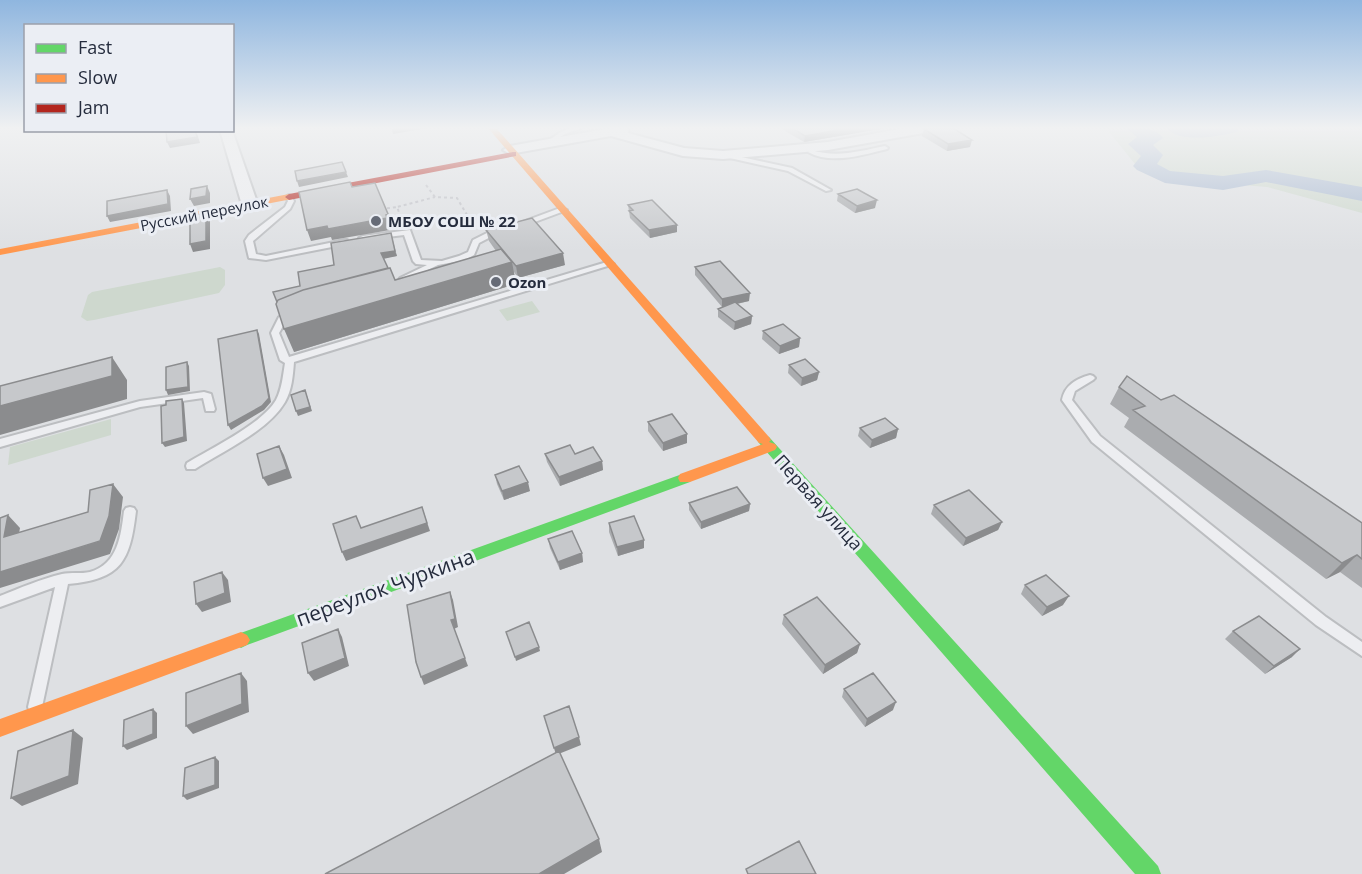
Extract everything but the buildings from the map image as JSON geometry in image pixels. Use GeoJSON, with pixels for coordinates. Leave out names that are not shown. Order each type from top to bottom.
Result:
{"type":"FeatureCollection","features":[{"type":"Feature","properties":{"kind":"street"},"geometry":{"type":"LineString","coordinates":[[238,169],[250,205]]}},
{"type":"Feature","properties":{"kind":"street","name":"Русский переулок"},"geometry":{"type":"LineString","coordinates":[[0,252],[429,169]]}},
{"type":"Feature","properties":{"kind":"street","name":"Первая улица"},"geometry":{"type":"LineString","coordinates":[[527,169],[770,447],[1150,874]]}},
{"type":"Feature","properties":{"kind":"street","name":"переулок Чуркина"},"geometry":{"type":"LineString","coordinates":[[0,728],[770,447]]}},
{"type":"Feature","properties":{"kind":"lane"},"geometry":{"type":"LineString","coordinates":[[789,169],[828,190]]}},
{"type":"Feature","properties":{"kind":"lane"},"geometry":{"type":"LineString","coordinates":[[290,197],[288,208],[249,241],[252,256],[266,258],[378,235],[407,232],[416,259],[419,262],[436,263],[462,258],[471,253],[476,242],[501,229],[563,210]]}},
{"type":"Feature","properties":{"kind":"lane"},"geometry":{"type":"LineString","coordinates":[[391,286],[436,263]]}},
{"type":"Feature","properties":{"kind":"lane"},"geometry":{"type":"LineString","coordinates":[[299,311],[282,319],[275,333],[285,360],[610,264]]}},
{"type":"Feature","properties":{"kind":"lane"},"geometry":{"type":"LineString","coordinates":[[191,466],[238,436],[278,405],[287,382],[290,360]]}},
{"type":"Feature","properties":{"kind":"lane"},"geometry":{"type":"LineString","coordinates":[[1090,378],[1077,384],[1067,395],[1067,400],[1096,439],[1321,621],[1362,651]]}},
{"type":"Feature","properties":{"kind":"lane"},"geometry":{"type":"LineString","coordinates":[[0,443],[140,404],[204,395],[208,396],[210,410]]}},
{"type":"Feature","properties":{"kind":"lane"},"geometry":{"type":"LineString","coordinates":[[0,602],[63,579],[91,576],[111,566],[122,554],[126,543],[130,511]]}},
{"type":"Feature","properties":{"kind":"lane"},"geometry":{"type":"LineString","coordinates":[[33,716],[63,579]]}},
{"type":"Feature","properties":{"kind":"path"},"geometry":{"type":"LineString","coordinates":[[420,178],[435,197]]}},
{"type":"Feature","properties":{"kind":"path"},"geometry":{"type":"LineString","coordinates":[[377,210],[430,200],[435,197],[458,198],[470,220],[483,226],[501,229]]}},
{"type":"Feature","properties":{"kind":"path"},"geometry":{"type":"LineString","coordinates":[[397,207],[407,232]]}},
{"type":"Feature","properties":{"kind":"shaded area"},"geometry":{"type":"Polygon","coordinates":[[[1139,169],[1362,169],[1362,213],[1267,187],[1166,179],[1139,169]]]}},
{"type":"Feature","properties":{"kind":"shaded area"},"geometry":{"type":"Polygon","coordinates":[[[220,267],[225,270],[225,285],[219,293],[94,320],[87,321],[81,317],[88,295],[92,292],[220,267]]]}},
{"type":"Feature","properties":{"kind":"shaded area"},"geometry":{"type":"Polygon","coordinates":[[[532,301],[540,312],[507,321],[499,310],[532,301]]]}},
{"type":"Feature","properties":{"kind":"shaded area"},"geometry":{"type":"Polygon","coordinates":[[[111,419],[111,435],[8,465],[10,447],[111,419]]]}},
{"type":"Feature","properties":{"kind":"waterway"},"geometry":{"type":"LineString","coordinates":[[1149,169],[1165,177],[1223,183],[1266,176],[1362,194]]}},
{"type":"Feature","properties":{"kind":"traffic: fast"},"geometry":{"type":"LineString","coordinates":[[764,440],[1150,874]]}},
{"type":"Feature","properties":{"kind":"traffic: fast"},"geometry":{"type":"LineString","coordinates":[[241,640],[685,478]]}},
{"type":"Feature","properties":{"kind":"traffic: slow"},"geometry":{"type":"LineString","coordinates":[[527,169],[764,440]]}},
{"type":"Feature","properties":{"kind":"traffic: slow"},"geometry":{"type":"LineString","coordinates":[[0,252],[289,197]]}},
{"type":"Feature","properties":{"kind":"traffic: slow"},"geometry":{"type":"LineString","coordinates":[[685,478],[770,447]]}},
{"type":"Feature","properties":{"kind":"traffic: slow"},"geometry":{"type":"LineString","coordinates":[[0,728],[241,640]]}},
{"type":"Feature","properties":{"kind":"traffic: jam"},"geometry":{"type":"LineString","coordinates":[[289,197],[436,169]]}},
{"type":"Feature","properties":{"kind":"place","name":"МБОУ СОШ № 22"},"geometry":{"type":"Point","coordinates":[376,221]}},
{"type":"Feature","properties":{"kind":"place","name":"Ozon"},"geometry":{"type":"Point","coordinates":[496,282]}}]}
